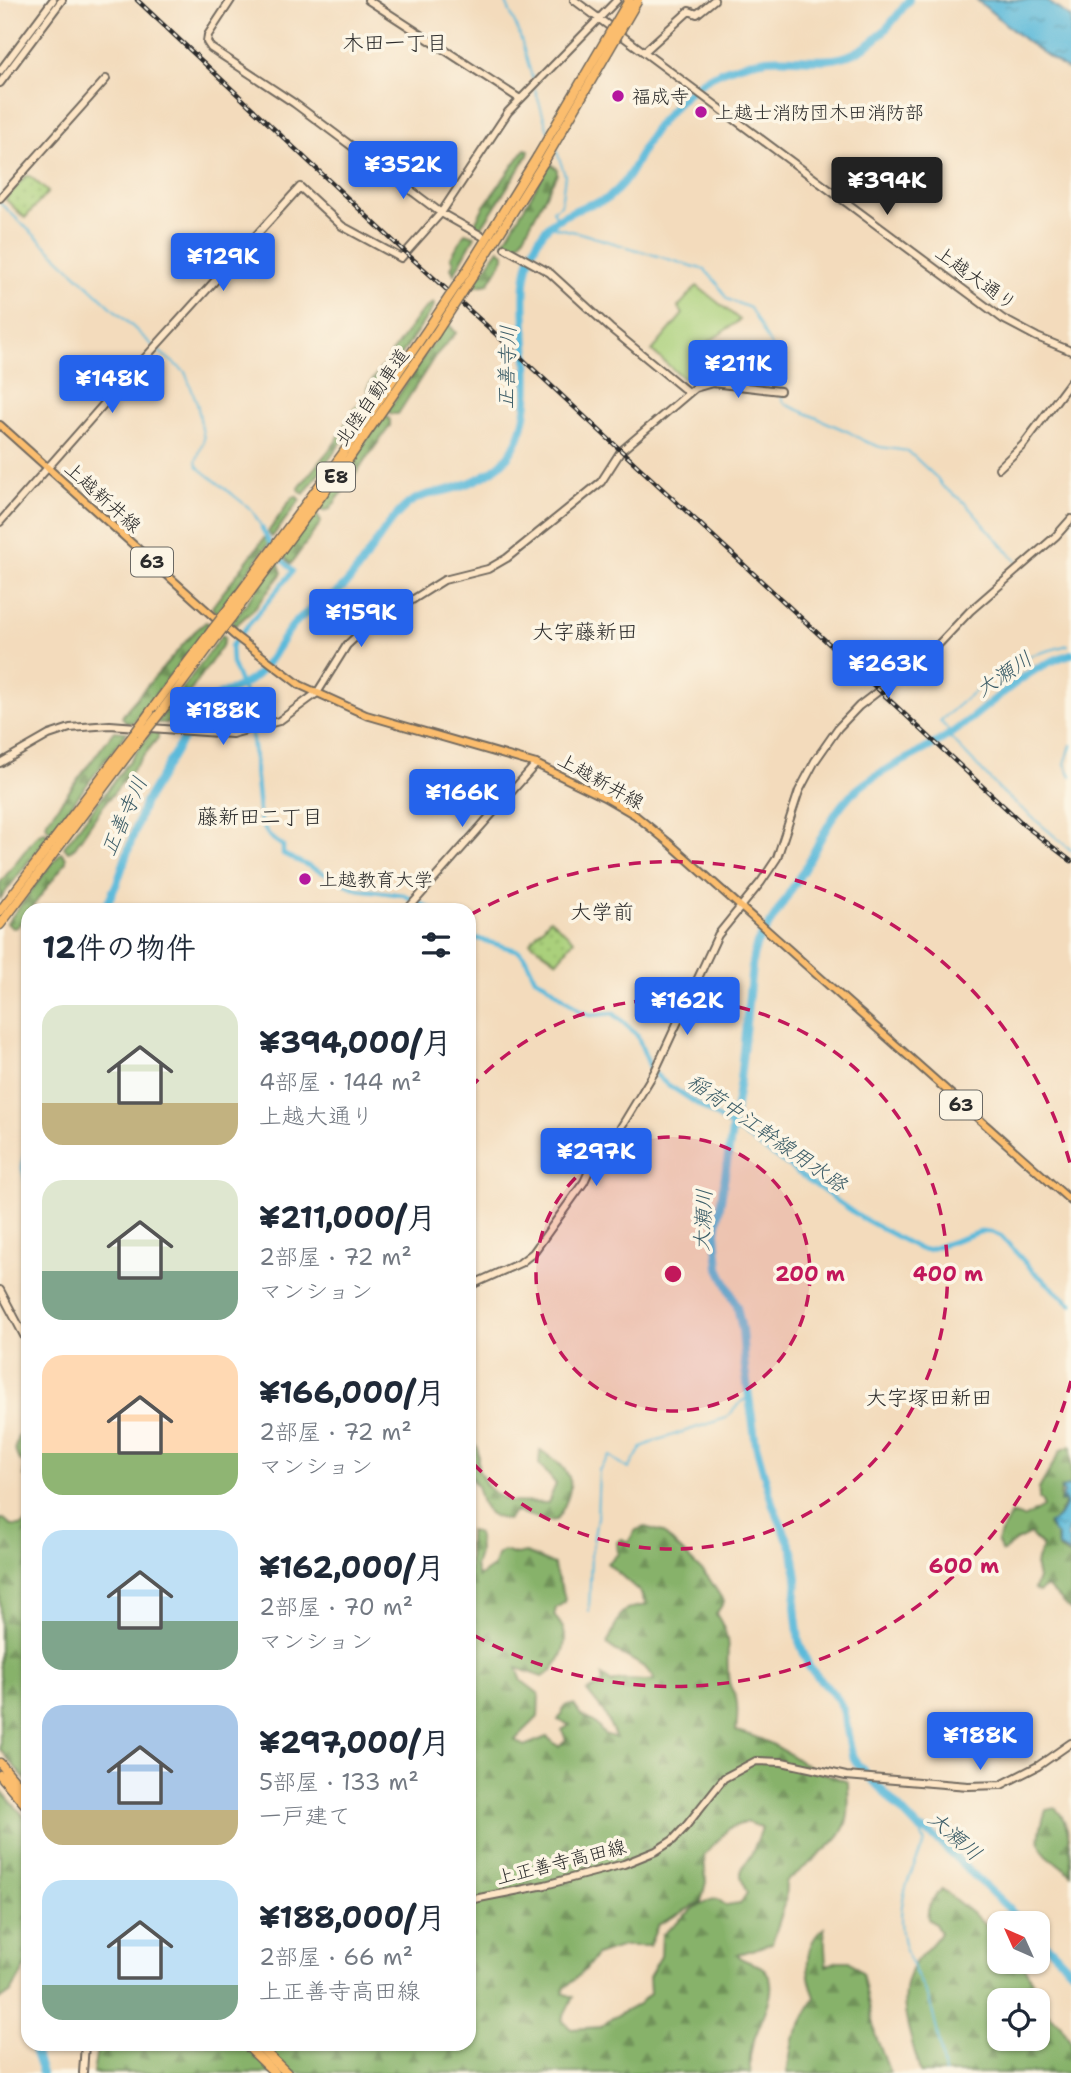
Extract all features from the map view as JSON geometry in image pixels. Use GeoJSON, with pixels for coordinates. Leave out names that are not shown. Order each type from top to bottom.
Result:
{"type":"FeatureCollection","features":[{"type":"Feature","properties":{"kind":"highway","name":"北陸自動車道"},"geometry":{"type":"LineString","coordinates":[[541,160],[629,0]]}},
{"type":"Feature","properties":{"kind":"highway","name":"北陸自動車道"},"geometry":{"type":"LineString","coordinates":[[0,911],[215,633],[432,330],[541,160],[638,0]]}},
{"type":"Feature","properties":{"kind":"highway","name":"北陸自動車道"},"geometry":{"type":"LineString","coordinates":[[0,925],[138,735]]}},
{"type":"Feature","properties":{"kind":"highway"},"geometry":{"type":"LineString","coordinates":[[0,1763],[21,1788]]}},
{"type":"Feature","properties":{"kind":"highway"},"geometry":{"type":"LineString","coordinates":[[0,1776],[21,1800]]}},
{"type":"Feature","properties":{"kind":"highway"},"geometry":{"type":"LineString","coordinates":[[252,2051],[275,2073]]}},
{"type":"Feature","properties":{"kind":"highway"},"geometry":{"type":"LineString","coordinates":[[264,2051],[286,2073]]}},
{"type":"Feature","properties":{"kind":"main road","name":"上越新井線"},"geometry":{"type":"LineString","coordinates":[[0,425],[258,655],[300,685],[366,715],[537,764],[587,788],[635,816],[668,842],[1071,1201]]}},
{"type":"Feature","properties":{"kind":"street"},"geometry":{"type":"LineString","coordinates":[[0,71],[53,0]]}},
{"type":"Feature","properties":{"kind":"street"},"geometry":{"type":"LineString","coordinates":[[0,83],[62,0]]}},
{"type":"Feature","properties":{"kind":"street"},"geometry":{"type":"LineString","coordinates":[[230,0],[208,35],[207,42],[211,48],[294,103],[441,213],[482,236]]}},
{"type":"Feature","properties":{"kind":"street"},"geometry":{"type":"LineString","coordinates":[[368,0],[520,99]]}},
{"type":"Feature","properties":{"kind":"street"},"geometry":{"type":"LineString","coordinates":[[574,0],[645,51],[688,10],[697,14],[714,0]]}},
{"type":"Feature","properties":{"kind":"street"},"geometry":{"type":"LineString","coordinates":[[0,522],[300,187],[342,226],[401,258],[441,213],[520,99],[617,0]]}},
{"type":"Feature","properties":{"kind":"street","name":"上越大通り"},"geometry":{"type":"LineString","coordinates":[[645,51],[1003,319],[1071,351]]}},
{"type":"Feature","properties":{"kind":"street"},"geometry":{"type":"LineString","coordinates":[[0,198],[106,79]]}},
{"type":"Feature","properties":{"kind":"street"},"geometry":{"type":"LineString","coordinates":[[505,248],[544,268],[610,328],[689,393]]}},
{"type":"Feature","properties":{"kind":"street"},"geometry":{"type":"LineString","coordinates":[[999,468],[1023,445],[1071,381]]}},
{"type":"Feature","properties":{"kind":"street"},"geometry":{"type":"LineString","coordinates":[[0,763],[49,735],[70,728],[110,725],[232,734],[279,721],[317,693],[347,645],[361,632],[444,580],[488,569],[507,558],[601,482],[625,446],[701,385],[712,383],[780,391]]}},
{"type":"Feature","properties":{"kind":"street"},"geometry":{"type":"LineString","coordinates":[[476,1283],[526,1259],[553,1227],[584,1182],[600,1147],[618,1132],[647,1086],[718,935],[741,909],[777,858],[803,785],[816,761],[847,717],[937,646],[970,611],[1056,536],[1071,519]]}},
{"type":"Feature","properties":{"kind":"street"},"geometry":{"type":"LineString","coordinates":[[413,903],[537,764]]}},
{"type":"Feature","properties":{"kind":"street"},"geometry":{"type":"LineString","coordinates":[[0,1290],[21,1330]]}},
{"type":"Feature","properties":{"kind":"street","name":"上正善寺高田線"},"geometry":{"type":"LineString","coordinates":[[476,1899],[545,1885],[624,1864],[656,1851],[673,1840],[724,1778],[756,1761],[782,1762],[846,1776],[968,1786],[1001,1785],[1038,1766],[1071,1743]]}},
{"type":"Feature","properties":{"kind":"street"},"geometry":{"type":"LineString","coordinates":[[83,2073],[85,2051]]}},
{"type":"Feature","properties":{"kind":"green space"},"geometry":{"type":"Polygon","coordinates":[[[525,149],[529,150],[528,155],[479,231],[474,225],[484,206],[525,149]]]}},
{"type":"Feature","properties":{"kind":"green space"},"geometry":{"type":"Polygon","coordinates":[[[550,163],[557,169],[557,174],[515,248],[504,242],[550,163]]]}},
{"type":"Feature","properties":{"kind":"green space"},"geometry":{"type":"Polygon","coordinates":[[[26,176],[30,176],[48,192],[25,218],[5,199],[26,176]]]}},
{"type":"Feature","properties":{"kind":"green space"},"geometry":{"type":"Polygon","coordinates":[[[465,233],[475,236],[454,274],[451,257],[465,233]]]}},
{"type":"Feature","properties":{"kind":"green space"},"geometry":{"type":"Polygon","coordinates":[[[499,249],[504,253],[504,258],[488,284],[472,287],[499,249]]]}},
{"type":"Feature","properties":{"kind":"green space"},"geometry":{"type":"Polygon","coordinates":[[[697,286],[740,320],[700,348],[697,372],[684,379],[652,351],[683,314],[678,307],[697,286]]]}},
{"type":"Feature","properties":{"kind":"green space"},"geometry":{"type":"Polygon","coordinates":[[[433,303],[434,306],[373,397],[367,389],[369,385],[421,312],[433,303]]]}},
{"type":"Feature","properties":{"kind":"green space"},"geometry":{"type":"Polygon","coordinates":[[[447,322],[456,333],[435,356],[398,414],[392,414],[388,411],[447,322]]]}},
{"type":"Feature","properties":{"kind":"green space"},"geometry":{"type":"Polygon","coordinates":[[[365,399],[370,403],[304,494],[299,491],[338,439],[355,408],[365,399]]]}},
{"type":"Feature","properties":{"kind":"green space"},"geometry":{"type":"Polygon","coordinates":[[[385,415],[390,420],[390,426],[330,509],[322,511],[318,507],[385,415]]]}},
{"type":"Feature","properties":{"kind":"green space"},"geometry":{"type":"Polygon","coordinates":[[[296,496],[300,500],[272,537],[268,532],[296,496]]]}},
{"type":"Feature","properties":{"kind":"green space"},"geometry":{"type":"Polygon","coordinates":[[[315,512],[321,522],[291,564],[282,555],[315,512]]]}},
{"type":"Feature","properties":{"kind":"green space"},"geometry":{"type":"Polygon","coordinates":[[[265,537],[269,543],[217,613],[212,607],[265,537]]]}},
{"type":"Feature","properties":{"kind":"green space"},"geometry":{"type":"Polygon","coordinates":[[[278,561],[282,573],[253,610],[235,626],[230,625],[278,561]]]}},
{"type":"Feature","properties":{"kind":"green space"},"geometry":{"type":"Polygon","coordinates":[[[206,622],[210,624],[133,723],[126,722],[122,717],[127,709],[194,632],[206,622]]]}},
{"type":"Feature","properties":{"kind":"green space"},"geometry":{"type":"Polygon","coordinates":[[[222,635],[225,637],[222,646],[170,720],[167,723],[157,723],[222,635]]]}},
{"type":"Feature","properties":{"kind":"green space"},"geometry":{"type":"Polygon","coordinates":[[[153,730],[158,734],[158,738],[103,806],[75,847],[68,852],[64,847],[153,730]]]}},
{"type":"Feature","properties":{"kind":"green space"},"geometry":{"type":"Polygon","coordinates":[[[114,731],[127,732],[51,832],[46,826],[47,821],[114,731]]]}},
{"type":"Feature","properties":{"kind":"green space"},"geometry":{"type":"Polygon","coordinates":[[[45,831],[48,836],[0,899],[0,883],[37,835],[45,831]]]}},
{"type":"Feature","properties":{"kind":"green space"},"geometry":{"type":"Polygon","coordinates":[[[61,852],[66,862],[35,903],[22,903],[61,852]]]}},
{"type":"Feature","properties":{"kind":"green space"},"geometry":{"type":"Polygon","coordinates":[[[21,905],[21,922],[17,927],[12,928],[7,923],[21,905]]]}},
{"type":"Feature","properties":{"kind":"green space"},"geometry":{"type":"Polygon","coordinates":[[[550,919],[574,940],[557,961],[530,942],[550,919]]]}},
{"type":"Feature","properties":{"kind":"green space"},"geometry":{"type":"Polygon","coordinates":[[[21,1432],[21,1462],[16,1449],[21,1432]]]}},
{"type":"Feature","properties":{"kind":"green space"},"geometry":{"type":"Polygon","coordinates":[[[476,1446],[478,1469],[487,1486],[510,1502],[548,1503],[556,1484],[539,1464],[540,1451],[561,1465],[570,1480],[568,1498],[563,1508],[556,1520],[548,1521],[515,1511],[507,1520],[496,1517],[484,1507],[478,1488],[476,1446]]]}},
{"type":"Feature","properties":{"kind":"green space"},"geometry":{"type":"Polygon","coordinates":[[[1071,1446],[1071,1483],[1070,1486],[1061,1488],[1060,1502],[1065,1503],[1057,1518],[1048,1525],[1057,1536],[1058,1549],[1071,1556],[1071,1610],[1047,1586],[1039,1592],[1034,1589],[1038,1578],[1035,1564],[1043,1547],[1030,1534],[1002,1552],[997,1541],[1011,1514],[1024,1518],[1043,1507],[1039,1499],[1039,1489],[1061,1450],[1071,1446]]]}},
{"type":"Feature","properties":{"kind":"green space"},"geometry":{"type":"Polygon","coordinates":[[[0,1519],[4,1519],[12,1526],[21,1526],[21,1774],[0,1749],[0,1519]]]}},
{"type":"Feature","properties":{"kind":"green space"},"geometry":{"type":"Polygon","coordinates":[[[645,1527],[662,1532],[708,1577],[724,1602],[716,1614],[727,1640],[729,1682],[736,1698],[738,1714],[736,1731],[754,1736],[812,1768],[848,1782],[848,1811],[844,1828],[830,1845],[786,1882],[785,1904],[772,1943],[737,1955],[765,1970],[771,1984],[767,2008],[752,2046],[751,2073],[93,2073],[97,2051],[476,2051],[476,1570],[478,1577],[494,1566],[497,1555],[503,1551],[516,1555],[526,1553],[554,1565],[563,1592],[565,1602],[556,1608],[554,1616],[565,1637],[557,1664],[542,1677],[517,1668],[522,1681],[539,1694],[538,1717],[515,1740],[524,1746],[547,1737],[559,1747],[566,1740],[562,1730],[570,1725],[558,1720],[562,1709],[567,1705],[574,1705],[581,1715],[594,1722],[604,1734],[616,1738],[604,1712],[587,1691],[603,1684],[602,1676],[612,1683],[622,1680],[655,1680],[640,1664],[607,1644],[621,1614],[627,1609],[646,1605],[640,1592],[607,1563],[618,1554],[617,1542],[622,1539],[628,1542],[636,1530],[645,1527]],[[747,1822],[729,1828],[704,1856],[706,1882],[701,1902],[658,1925],[649,1946],[623,1946],[596,1955],[586,1969],[565,1988],[563,1993],[573,1997],[562,2020],[571,2029],[601,2027],[639,2004],[650,1993],[649,1977],[661,1956],[662,1935],[688,1912],[703,1903],[718,1899],[726,1906],[740,1904],[747,1893],[741,1873],[762,1828],[747,1822]]]}},
{"type":"Feature","properties":{"kind":"green space"},"geometry":{"type":"Polygon","coordinates":[[[476,1533],[478,1534],[479,1553],[476,1564],[476,1533]]]}},
{"type":"Feature","properties":{"kind":"green space"},"geometry":{"type":"Polygon","coordinates":[[[0,1789],[21,1813],[21,1975],[11,1992],[0,2000],[0,1789]]]}},
{"type":"Feature","properties":{"kind":"green space"},"geometry":{"type":"Polygon","coordinates":[[[1055,1808],[1067,1829],[1071,1874],[1046,1855],[1040,1843],[1046,1810],[1055,1808]]]}},
{"type":"Feature","properties":{"kind":"green space"},"geometry":{"type":"Polygon","coordinates":[[[942,1889],[987,1925],[987,1974],[1028,1974],[1036,1988],[987,1988],[987,2051],[1050,2051],[1050,2015],[1060,2024],[1071,2042],[1071,2073],[920,2073],[906,2020],[905,1992],[913,1966],[940,1933],[928,1919],[931,1902],[942,1889]]]}},
{"type":"Feature","properties":{"kind":"green space"},"geometry":{"type":"Polygon","coordinates":[[[824,1928],[826,1966],[838,1961],[849,1961],[862,1972],[875,2034],[890,2073],[787,2073],[793,2039],[815,1997],[808,1970],[809,1951],[824,1928]]]}},
{"type":"Feature","properties":{"kind":"water"},"geometry":{"type":"Polygon","coordinates":[[[977,0],[1046,0],[1071,18],[1071,72],[1027,42],[977,0]]]}},
{"type":"Feature","properties":{"kind":"water"},"geometry":{"type":"Polygon","coordinates":[[[1067,1486],[1071,1487],[1071,1526],[1067,1538],[1071,1540],[1071,1554],[1058,1547],[1058,1536],[1049,1523],[1058,1518],[1063,1510],[1066,1503],[1064,1499],[1061,1502],[1064,1493],[1061,1490],[1067,1486]]]}},
{"type":"Feature","properties":{"kind":"waterway"},"geometry":{"type":"LineString","coordinates":[[505,0],[520,36],[534,84]]}},
{"type":"Feature","properties":{"kind":"waterway","name":"正善寺川"},"geometry":{"type":"LineString","coordinates":[[107,903],[144,804],[204,704],[245,684],[257,675],[296,622],[344,586],[390,523],[408,504],[483,476],[500,464],[513,449],[524,423],[527,394],[524,303],[526,274],[534,248],[549,226],[572,211],[606,199],[616,191],[629,176],[656,128],[678,103],[703,82],[730,68],[760,60],[844,57],[878,37],[909,0]]}},
{"type":"Feature","properties":{"kind":"waterway"},"geometry":{"type":"LineString","coordinates":[[535,89],[548,131]]}},
{"type":"Feature","properties":{"kind":"waterway"},"geometry":{"type":"LineString","coordinates":[[556,149],[565,175],[561,205],[553,210],[558,220]]}},
{"type":"Feature","properties":{"kind":"waterway"},"geometry":{"type":"LineString","coordinates":[[0,203],[152,345]]}},
{"type":"Feature","properties":{"kind":"waterway"},"geometry":{"type":"LineString","coordinates":[[549,226],[705,270],[727,299],[750,308],[770,344],[780,371],[782,400],[785,404],[864,441],[880,447],[908,451],[942,486],[964,502],[1018,563]]}},
{"type":"Feature","properties":{"kind":"waterway"},"geometry":{"type":"LineString","coordinates":[[156,349],[185,372],[197,403],[204,439],[196,462],[198,467],[252,510],[262,528]]}},
{"type":"Feature","properties":{"kind":"waterway","name":"稲荷中江幹線用水路"},"geometry":{"type":"LineString","coordinates":[[262,528],[273,549]]}},
{"type":"Feature","properties":{"kind":"waterway","name":"稲荷中江幹線用水路"},"geometry":{"type":"LineString","coordinates":[[278,556],[293,571],[231,646],[232,663],[244,692],[252,737],[260,822],[270,837],[283,846],[283,854],[357,889],[404,895],[419,903]]}},
{"type":"Feature","properties":{"kind":"waterway"},"geometry":{"type":"LineString","coordinates":[[951,733],[940,721],[991,677],[1022,658],[1068,645]]}},
{"type":"Feature","properties":{"kind":"waterway","name":"大瀬川"},"geometry":{"type":"LineString","coordinates":[[1011,1911],[931,1834],[919,1829],[858,1765],[852,1755],[843,1709],[837,1698],[809,1667],[799,1641],[795,1606],[797,1578],[793,1551],[773,1506],[756,1445],[742,1330],[737,1306],[719,1268],[716,1232],[740,1080],[753,957],[757,943],[806,866],[833,817],[844,802],[867,782],[947,736],[1020,679],[1071,654]]}},
{"type":"Feature","properties":{"kind":"waterway"},"geometry":{"type":"LineString","coordinates":[[949,736],[1001,791],[1071,850]]}},
{"type":"Feature","properties":{"kind":"waterway"},"geometry":{"type":"LineString","coordinates":[[1071,745],[1065,764],[1071,776]]}},
{"type":"Feature","properties":{"kind":"waterway","name":"稲荷中江幹線用水路"},"geometry":{"type":"LineString","coordinates":[[476,938],[519,951],[525,957],[535,978],[581,1012],[591,1015],[613,1013],[637,1035],[651,1070],[664,1082],[860,1217],[919,1249],[927,1250],[980,1232],[1001,1236],[1032,1270],[1071,1304]]}},
{"type":"Feature","properties":{"kind":"waterway"},"geometry":{"type":"LineString","coordinates":[[589,1611],[599,1470],[610,1456],[629,1469],[642,1447],[726,1418],[742,1401],[749,1398]]}},
{"type":"Feature","properties":{"kind":"waterway"},"geometry":{"type":"LineString","coordinates":[[919,1829],[925,1843],[906,1886],[901,1915],[902,1930],[910,1961],[933,2012],[944,2073]]}},
{"type":"Feature","properties":{"kind":"waterway","name":"大瀬川"},"geometry":{"type":"LineString","coordinates":[[1050,1948],[1071,1970]]}},
{"type":"Feature","properties":{"kind":"waterway","name":"正善寺川"},"geometry":{"type":"LineString","coordinates":[[34,2051],[42,2073]]}},
{"type":"Feature","properties":{"kind":"railway"},"geometry":{"type":"LineString","coordinates":[[137,0],[1024,825],[1071,861]]}},
{"type":"Feature","properties":{"kind":"place","name":"福成寺"},"geometry":{"type":"Point","coordinates":[618,96]}},
{"type":"Feature","properties":{"kind":"place","name":"上越士消防団木田消防部"},"geometry":{"type":"Point","coordinates":[701,112]}},
{"type":"Feature","properties":{"kind":"place","name":"上越教育大学"},"geometry":{"type":"Point","coordinates":[305,879]}},
{"type":"Feature","properties":{"kind":"district","name":"木田一丁目"},"geometry":{"type":"Point","coordinates":[395,43]}},
{"type":"Feature","properties":{"kind":"district","name":"大字藤新田"},"geometry":{"type":"Point","coordinates":[585,632]}},
{"type":"Feature","properties":{"kind":"district","name":"藤新田二丁目"},"geometry":{"type":"Point","coordinates":[260,817]}},
{"type":"Feature","properties":{"kind":"district","name":"大学前"},"geometry":{"type":"Point","coordinates":[602,912]}},
{"type":"Feature","properties":{"kind":"district","name":"大字塚田新田"},"geometry":{"type":"Point","coordinates":[929,1398]}}]}
